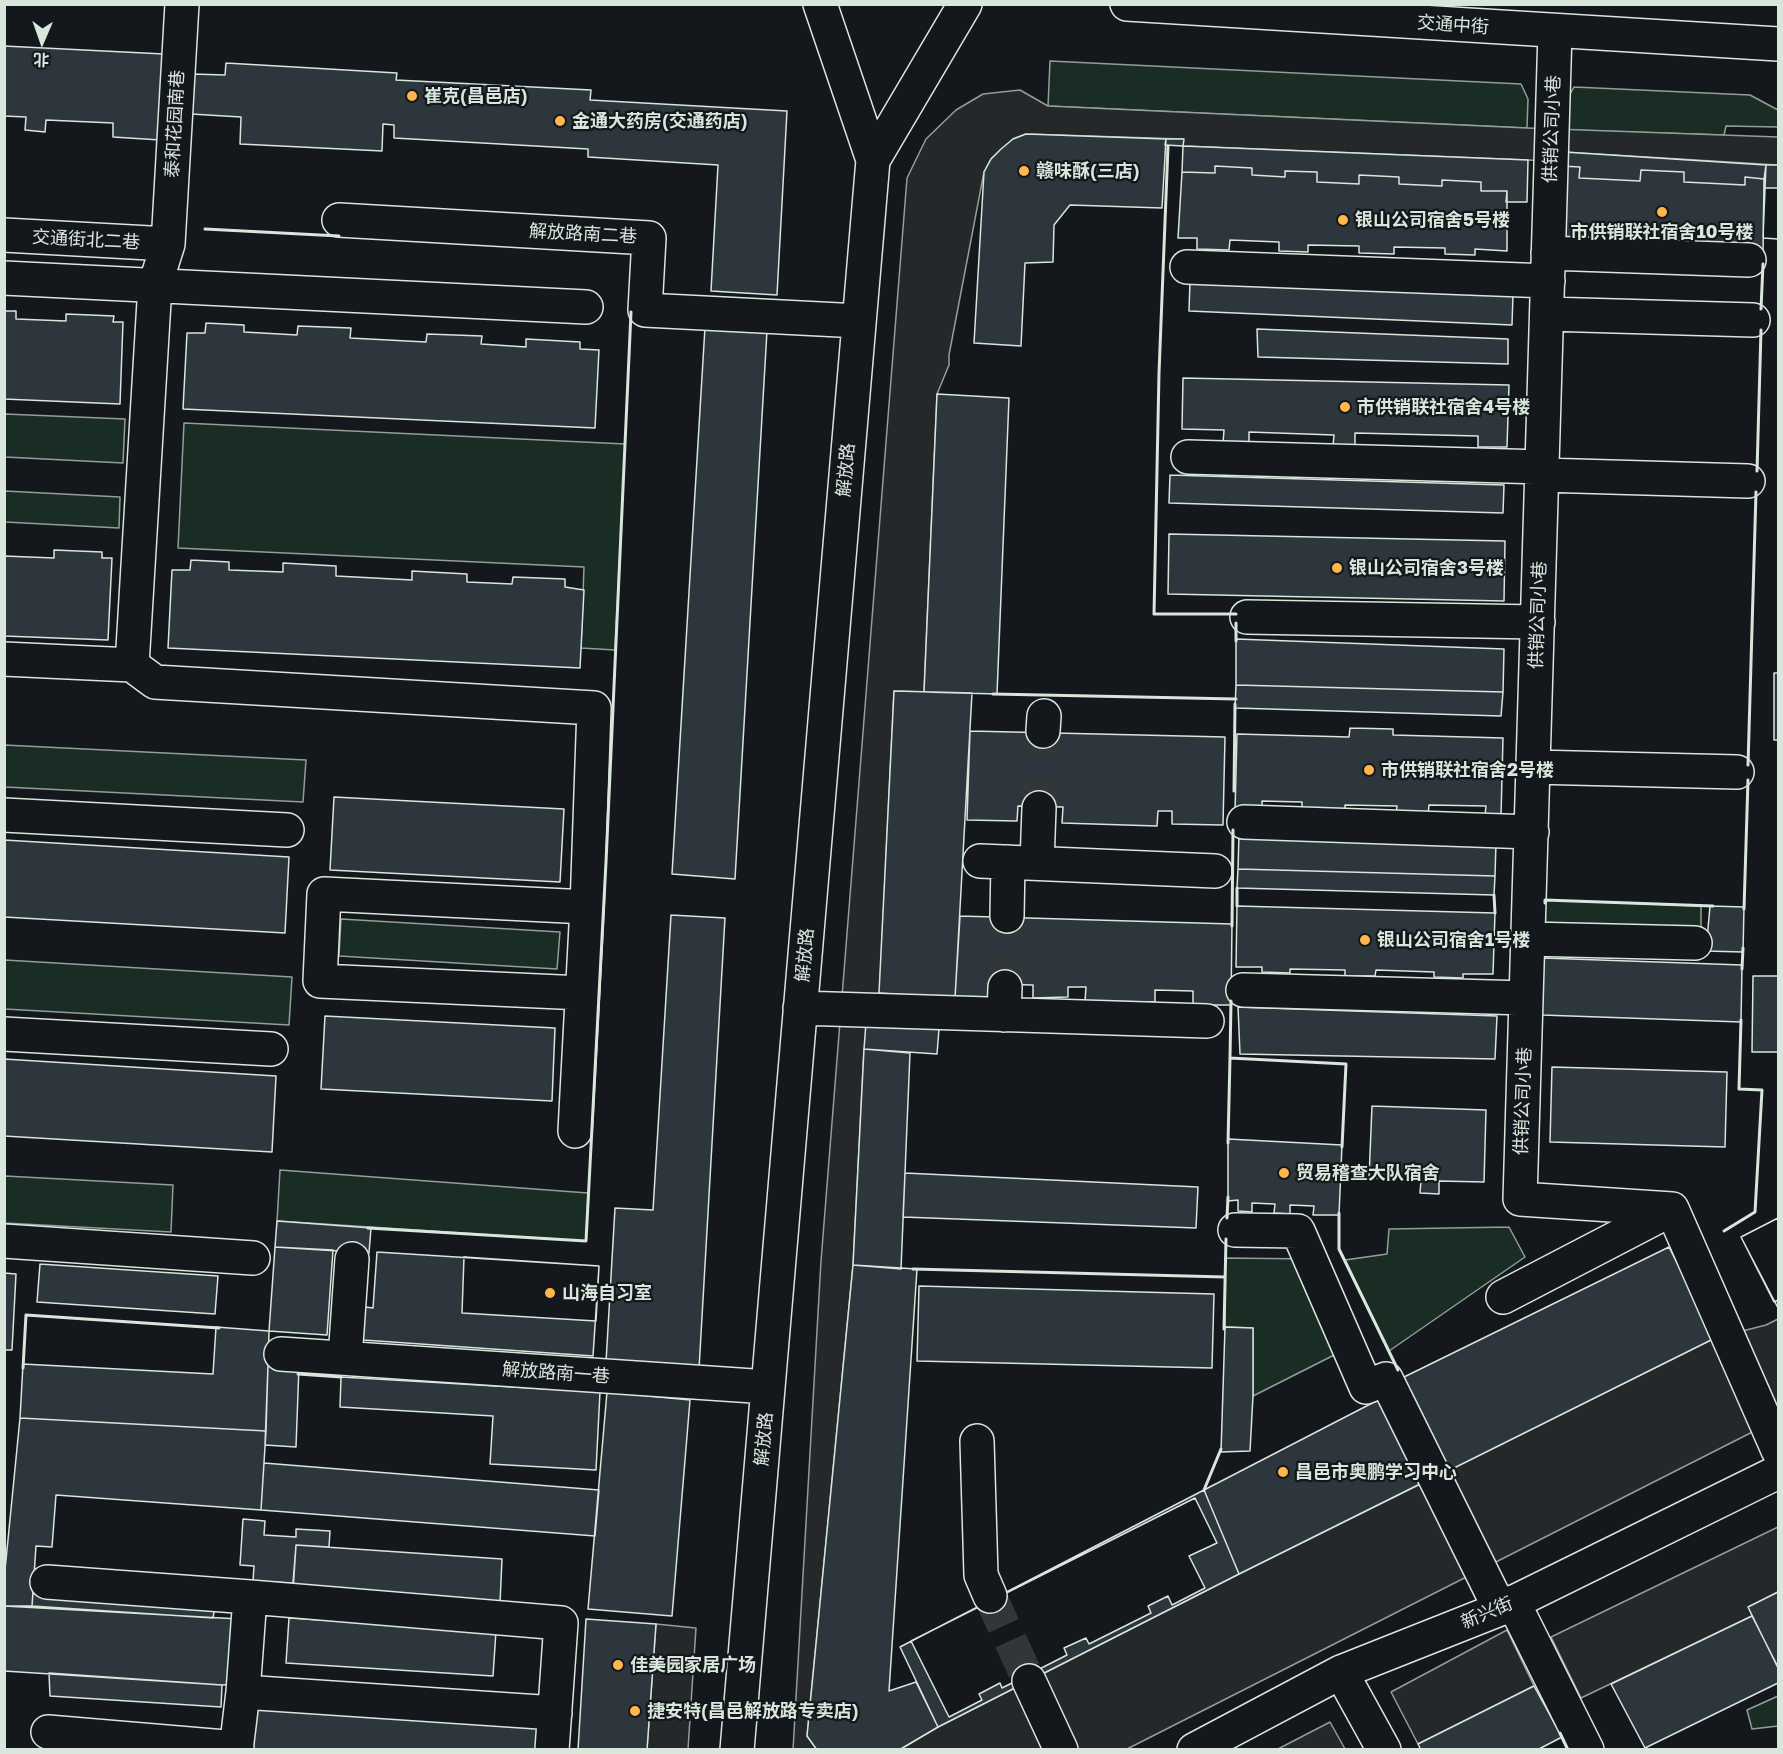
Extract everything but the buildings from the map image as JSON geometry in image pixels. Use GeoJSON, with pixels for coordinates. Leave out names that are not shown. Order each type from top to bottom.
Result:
{"type":"FeatureCollection","features":[{"type":"Feature","properties":{"kind":"street","name":"泰和花园南巷"},"geometry":{"type":"LineString","coordinates":[[132,665],[155,285],[168,244],[182,4]]}},
{"type":"Feature","properties":{"kind":"street","name":"解放路"},"geometry":{"type":"LineString","coordinates":[[737,1749],[873,160],[820,4]]}},
{"type":"Feature","properties":{"kind":"street","name":"解放路"},"geometry":{"type":"LineString","coordinates":[[873,160],[965,4]]}},
{"type":"Feature","properties":{"kind":"street","name":"交通中街"},"geometry":{"type":"LineString","coordinates":[[1126,4],[1779,44]]}},
{"type":"Feature","properties":{"kind":"street","name":"供销公司小巷"},"geometry":{"type":"LineString","coordinates":[[1555,31],[1520,1199],[1672,1209]]}},
{"type":"Feature","properties":{"kind":"street","name":"解放路南二巷"},"geometry":{"type":"LineString","coordinates":[[339,220],[649,238],[645,310],[859,321]]}},
{"type":"Feature","properties":{"kind":"street","name":"交通街北二巷"},"geometry":{"type":"LineString","coordinates":[[4,236],[168,244]]}},
{"type":"Feature","properties":{"kind":"street"},"geometry":{"type":"LineString","coordinates":[[1187,267],[1548,267],[1749,260]]}},
{"type":"Feature","properties":{"kind":"street"},"geometry":{"type":"LineString","coordinates":[[4,278],[586,307]]}},
{"type":"Feature","properties":{"kind":"street"},"geometry":{"type":"LineString","coordinates":[[1547,314],[1753,320]]}},
{"type":"Feature","properties":{"kind":"street"},"geometry":{"type":"LineString","coordinates":[[1188,457],[1748,481]]}},
{"type":"Feature","properties":{"kind":"street"},"geometry":{"type":"LineString","coordinates":[[1247,617],[1538,622]]}},
{"type":"Feature","properties":{"kind":"street"},"geometry":{"type":"LineString","coordinates":[[4,658],[132,665],[155,682],[594,708],[587,907],[575,1131]]}},
{"type":"Feature","properties":{"kind":"street"},"geometry":{"type":"LineString","coordinates":[[1533,767],[1737,772]]}},
{"type":"Feature","properties":{"kind":"street"},"geometry":{"type":"LineString","coordinates":[[1006,916],[1008,862],[1039,808]]}},
{"type":"Feature","properties":{"kind":"street"},"geometry":{"type":"LineString","coordinates":[[4,815],[287,830]]}},
{"type":"Feature","properties":{"kind":"street"},"geometry":{"type":"LineString","coordinates":[[1244,822],[1532,832]]}},
{"type":"Feature","properties":{"kind":"street"},"geometry":{"type":"LineString","coordinates":[[1008,862],[1215,871]]}},
{"type":"Feature","properties":{"kind":"street"},"geometry":{"type":"LineString","coordinates":[[582,993],[320,981],[324,894],[587,907]]}},
{"type":"Feature","properties":{"kind":"street"},"geometry":{"type":"LineString","coordinates":[[1528,939],[1695,943]]}},
{"type":"Feature","properties":{"kind":"street"},"geometry":{"type":"LineString","coordinates":[[1243,990],[1526,998]]}},
{"type":"Feature","properties":{"kind":"street"},"geometry":{"type":"LineString","coordinates":[[800,1008],[1004,1001],[1207,1021]]}},
{"type":"Feature","properties":{"kind":"street"},"geometry":{"type":"LineString","coordinates":[[4,1034],[271,1049]]}},
{"type":"Feature","properties":{"kind":"street"},"geometry":{"type":"LineString","coordinates":[[1503,1297],[1672,1209],[1779,1450]]}},
{"type":"Feature","properties":{"kind":"street"},"geometry":{"type":"LineString","coordinates":[[1234,1230],[1298,1231],[1366,1387],[1386,1379],[1506,1605],[1587,1749]]}},
{"type":"Feature","properties":{"kind":"street"},"geometry":{"type":"LineString","coordinates":[[4,1241],[253,1258]]}},
{"type":"Feature","properties":{"kind":"street"},"geometry":{"type":"LineString","coordinates":[[345,1358],[352,1259]]}},
{"type":"Feature","properties":{"kind":"street","name":"解放路南一巷"},"geometry":{"type":"LineString","coordinates":[[281,1353],[768,1388]]}},
{"type":"Feature","properties":{"kind":"street"},"geometry":{"type":"LineString","coordinates":[[977,1441],[981,1575],[990,1596]]}},
{"type":"Feature","properties":{"kind":"street","name":"新兴街"},"geometry":{"type":"LineString","coordinates":[[1194,1749],[1341,1672],[1506,1605],[1779,1472]]}},
{"type":"Feature","properties":{"kind":"street"},"geometry":{"type":"LineString","coordinates":[[47,1582],[561,1623],[552,1749]]}},
{"type":"Feature","properties":{"kind":"street"},"geometry":{"type":"LineString","coordinates":[[48,1732],[237,1749],[250,1598]]}},
{"type":"Feature","properties":{"kind":"street"},"geometry":{"type":"LineString","coordinates":[[1341,1672],[1384,1749]]}},
{"type":"Feature","properties":{"kind":"street"},"geometry":{"type":"LineString","coordinates":[[1029,1681],[1060,1749]]}},
{"type":"Feature","properties":{"kind":"street"},"geometry":{"type":"LineString","coordinates":[[243,1692],[555,1713]]}},
{"type":"Feature","properties":{"kind":"green space"},"geometry":{"type":"Polygon","coordinates":[[[1050,61],[1521,84],[1528,99],[1527,128],[1048,106],[1050,61]]]}},
{"type":"Feature","properties":{"kind":"green space"},"geometry":{"type":"Polygon","coordinates":[[[1574,87],[1750,95],[1778,110],[1778,127],[1726,126],[1724,135],[1567,130],[1569,96],[1574,87]]]}},
{"type":"Feature","properties":{"kind":"green space"},"geometry":{"type":"Polygon","coordinates":[[[5,414],[125,419],[123,463],[5,457],[5,414]]]}},
{"type":"Feature","properties":{"kind":"green space"},"geometry":{"type":"Polygon","coordinates":[[[184,423],[625,444],[615,650],[581,648],[584,567],[178,548],[184,423]]]}},
{"type":"Feature","properties":{"kind":"green space"},"geometry":{"type":"Polygon","coordinates":[[[5,491],[120,497],[119,528],[5,522],[5,491]]]}},
{"type":"Feature","properties":{"kind":"green space"},"geometry":{"type":"Polygon","coordinates":[[[4,745],[306,760],[303,802],[5,787],[4,745]]]}},
{"type":"Feature","properties":{"kind":"green space"},"geometry":{"type":"Polygon","coordinates":[[[1545,900],[1701,906],[1701,931],[1545,927],[1545,900]]]}},
{"type":"Feature","properties":{"kind":"green space"},"geometry":{"type":"Polygon","coordinates":[[[341,919],[560,932],[557,969],[339,956],[341,919]]]}},
{"type":"Feature","properties":{"kind":"green space"},"geometry":{"type":"Polygon","coordinates":[[[5,960],[292,977],[289,1025],[5,1009],[5,960]]]}},
{"type":"Feature","properties":{"kind":"green space"},"geometry":{"type":"Polygon","coordinates":[[[280,1170],[588,1193],[586,1241],[277,1221],[280,1170]]]}},
{"type":"Feature","properties":{"kind":"green space"},"geometry":{"type":"Polygon","coordinates":[[[5,1176],[173,1185],[171,1232],[5,1223],[5,1176]]]}},
{"type":"Feature","properties":{"kind":"green space"},"geometry":{"type":"Polygon","coordinates":[[[1509,1227],[1525,1257],[1389,1351],[1345,1260],[1387,1254],[1389,1229],[1509,1227]]]}},
{"type":"Feature","properties":{"kind":"green space"},"geometry":{"type":"Polygon","coordinates":[[[1225,1258],[1313,1259],[1348,1348],[1253,1396],[1253,1328],[1225,1327],[1225,1258]]]}},
{"type":"Feature","properties":{"kind":"green space"},"geometry":{"type":"Polygon","coordinates":[[[1778,1696],[1778,1726],[1752,1729],[1747,1710],[1778,1696]]]}},
{"type":"Feature","properties":{"kind":"shaded area"},"geometry":{"type":"Polygon","coordinates":[[[1020,90],[1048,106],[1778,137],[1778,165],[1564,152],[1551,161],[1183,146],[1183,139],[1026,134],[1013,139],[991,159],[984,172],[949,365],[937,394],[924,692],[894,691],[878,1024],[864,1049],[853,1265],[807,1736],[817,1749],[793,1750],[821,1261],[907,178],[926,139],[956,110],[983,94],[1020,90]]]}},
{"type":"Feature","properties":{"kind":"shaded area"},"geometry":{"type":"Polygon","coordinates":[[[1778,1319],[1778,1419],[1127,1749],[899,1750],[938,1727],[1239,1574],[1715,1338],[1766,1325],[1778,1319]]]}},
{"type":"Feature","properties":{"kind":"shaded area"},"geometry":{"type":"Polygon","coordinates":[[[1778,1527],[1778,1592],[1749,1607],[1752,1616],[1581,1698],[1551,1637],[1778,1527]]]}},
{"type":"Feature","properties":{"kind":"shaded area"},"geometry":{"type":"Polygon","coordinates":[[[656,1624],[696,1628],[688,1749],[647,1749],[656,1624]]]}},
{"type":"Feature","properties":{"kind":"shaded area"},"geometry":{"type":"Polygon","coordinates":[[[1507,1630],[1534,1686],[1418,1744],[1391,1692],[1507,1630]]]}},
{"type":"Feature","properties":{"kind":"shaded area"},"geometry":{"type":"Polygon","coordinates":[[[1330,1722],[1345,1749],[1278,1749],[1330,1722]]]}},
{"type":"Feature","properties":{"kind":"tunnel"},"geometry":{"type":"LineString","coordinates":[[1039,808],[1043,731]]}},
{"type":"Feature","properties":{"kind":"tunnel"},"geometry":{"type":"LineString","coordinates":[[1005,987],[1007,916]]}},
{"type":"Feature","properties":{"kind":"tunnel"},"geometry":{"type":"LineString","coordinates":[[990,1596],[1029,1681]]}},
{"type":"Feature","properties":{"kind":"wall"},"geometry":{"type":"LineString","coordinates":[[1168,146],[1159,373],[1154,614],[1236,614]]}},
{"type":"Feature","properties":{"kind":"wall"},"geometry":{"type":"LineString","coordinates":[[205,229],[339,236]]}},
{"type":"Feature","properties":{"kind":"wall"},"geometry":{"type":"LineString","coordinates":[[1761,309],[1763,264]]}},
{"type":"Feature","properties":{"kind":"wall"},"geometry":{"type":"LineString","coordinates":[[368,1228],[586,1241],[631,312]]}},
{"type":"Feature","properties":{"kind":"wall"},"geometry":{"type":"LineString","coordinates":[[1757,471],[1761,330]]}},
{"type":"Feature","properties":{"kind":"wall"},"geometry":{"type":"LineString","coordinates":[[1748,765],[1756,492]]}},
{"type":"Feature","properties":{"kind":"wall"},"geometry":{"type":"LineString","coordinates":[[1236,623],[1236,641]]}},
{"type":"Feature","properties":{"kind":"wall"},"geometry":{"type":"LineString","coordinates":[[993,694],[1236,699]]}},
{"type":"Feature","properties":{"kind":"wall"},"geometry":{"type":"LineString","coordinates":[[1234,791],[1235,704]]}},
{"type":"Feature","properties":{"kind":"wall"},"geometry":{"type":"LineString","coordinates":[[1744,909],[1748,780]]}},
{"type":"Feature","properties":{"kind":"wall"},"geometry":{"type":"LineString","coordinates":[[1232,926],[1233,830]]}},
{"type":"Feature","properties":{"kind":"wall"},"geometry":{"type":"LineString","coordinates":[[1237,888],[1237,906]]}},
{"type":"Feature","properties":{"kind":"wall"},"geometry":{"type":"LineString","coordinates":[[1494,895],[1495,913]]}},
{"type":"Feature","properties":{"kind":"wall"},"geometry":{"type":"LineString","coordinates":[[1545,903],[1545,900],[1713,906]]}},
{"type":"Feature","properties":{"kind":"wall"},"geometry":{"type":"LineString","coordinates":[[1742,969],[1743,948]]}},
{"type":"Feature","properties":{"kind":"wall"},"geometry":{"type":"LineString","coordinates":[[1230,1058],[1231,1001]]}},
{"type":"Feature","properties":{"kind":"wall"},"geometry":{"type":"LineString","coordinates":[[1724,1231],[1755,1212],[1762,1090],[1739,1089],[1741,1020]]}},
{"type":"Feature","properties":{"kind":"wall"},"geometry":{"type":"LineString","coordinates":[[1228,1143],[1230,1058],[1346,1064],[1342,1147]]}},
{"type":"Feature","properties":{"kind":"wall"},"geometry":{"type":"LineString","coordinates":[[1227,1218],[1228,1197]]}},
{"type":"Feature","properties":{"kind":"wall"},"geometry":{"type":"LineString","coordinates":[[1339,1213],[1339,1249],[1398,1370]]}},
{"type":"Feature","properties":{"kind":"wall"},"geometry":{"type":"LineString","coordinates":[[1224,1329],[1226,1239]]}},
{"type":"Feature","properties":{"kind":"wall"},"geometry":{"type":"LineString","coordinates":[[913,1269],[1225,1277]]}},
{"type":"Feature","properties":{"kind":"wall"},"geometry":{"type":"LineString","coordinates":[[23,1368],[26,1315],[219,1328]]}},
{"type":"Feature","properties":{"kind":"wall"},"geometry":{"type":"LineString","coordinates":[[298,1374],[341,1377]]}},
{"type":"Feature","properties":{"kind":"wall"},"geometry":{"type":"LineString","coordinates":[[1204,1490],[1221,1449]]}},
{"type":"Feature","properties":{"kind":"wall"},"geometry":{"type":"LineString","coordinates":[[1560,1733],[1568,1750]]}},
{"type":"Feature","properties":{"kind":"place","name":"崔克(昌邑店)"},"geometry":{"type":"Point","coordinates":[412,96]}},
{"type":"Feature","properties":{"kind":"place","name":"金通大药房(交通药店)"},"geometry":{"type":"Point","coordinates":[560,121]}},
{"type":"Feature","properties":{"kind":"place","name":"赣味酥(三店)"},"geometry":{"type":"Point","coordinates":[1024,171]}},
{"type":"Feature","properties":{"kind":"place","name":"市供销联社宿舍10号楼"},"geometry":{"type":"Point","coordinates":[1662,212]}},
{"type":"Feature","properties":{"kind":"place","name":"银山公司宿舍5号楼"},"geometry":{"type":"Point","coordinates":[1343,220]}},
{"type":"Feature","properties":{"kind":"place","name":"市供销联社宿舍4号楼"},"geometry":{"type":"Point","coordinates":[1345,407]}},
{"type":"Feature","properties":{"kind":"place","name":"银山公司宿舍3号楼"},"geometry":{"type":"Point","coordinates":[1337,568]}},
{"type":"Feature","properties":{"kind":"place","name":"市供销联社宿舍2号楼"},"geometry":{"type":"Point","coordinates":[1369,770]}},
{"type":"Feature","properties":{"kind":"place","name":"银山公司宿舍1号楼"},"geometry":{"type":"Point","coordinates":[1365,940]}},
{"type":"Feature","properties":{"kind":"place","name":"贸易稽查大队宿舍"},"geometry":{"type":"Point","coordinates":[1284,1173]}},
{"type":"Feature","properties":{"kind":"place","name":"山海自习室"},"geometry":{"type":"Point","coordinates":[550,1293]}},
{"type":"Feature","properties":{"kind":"place","name":"昌邑市奥鹏学习中心"},"geometry":{"type":"Point","coordinates":[1283,1472]}},
{"type":"Feature","properties":{"kind":"place","name":"佳美园家居广场"},"geometry":{"type":"Point","coordinates":[618,1665]}},
{"type":"Feature","properties":{"kind":"place","name":"捷安特(昌邑解放路专卖店)"},"geometry":{"type":"Point","coordinates":[635,1711]}}]}
